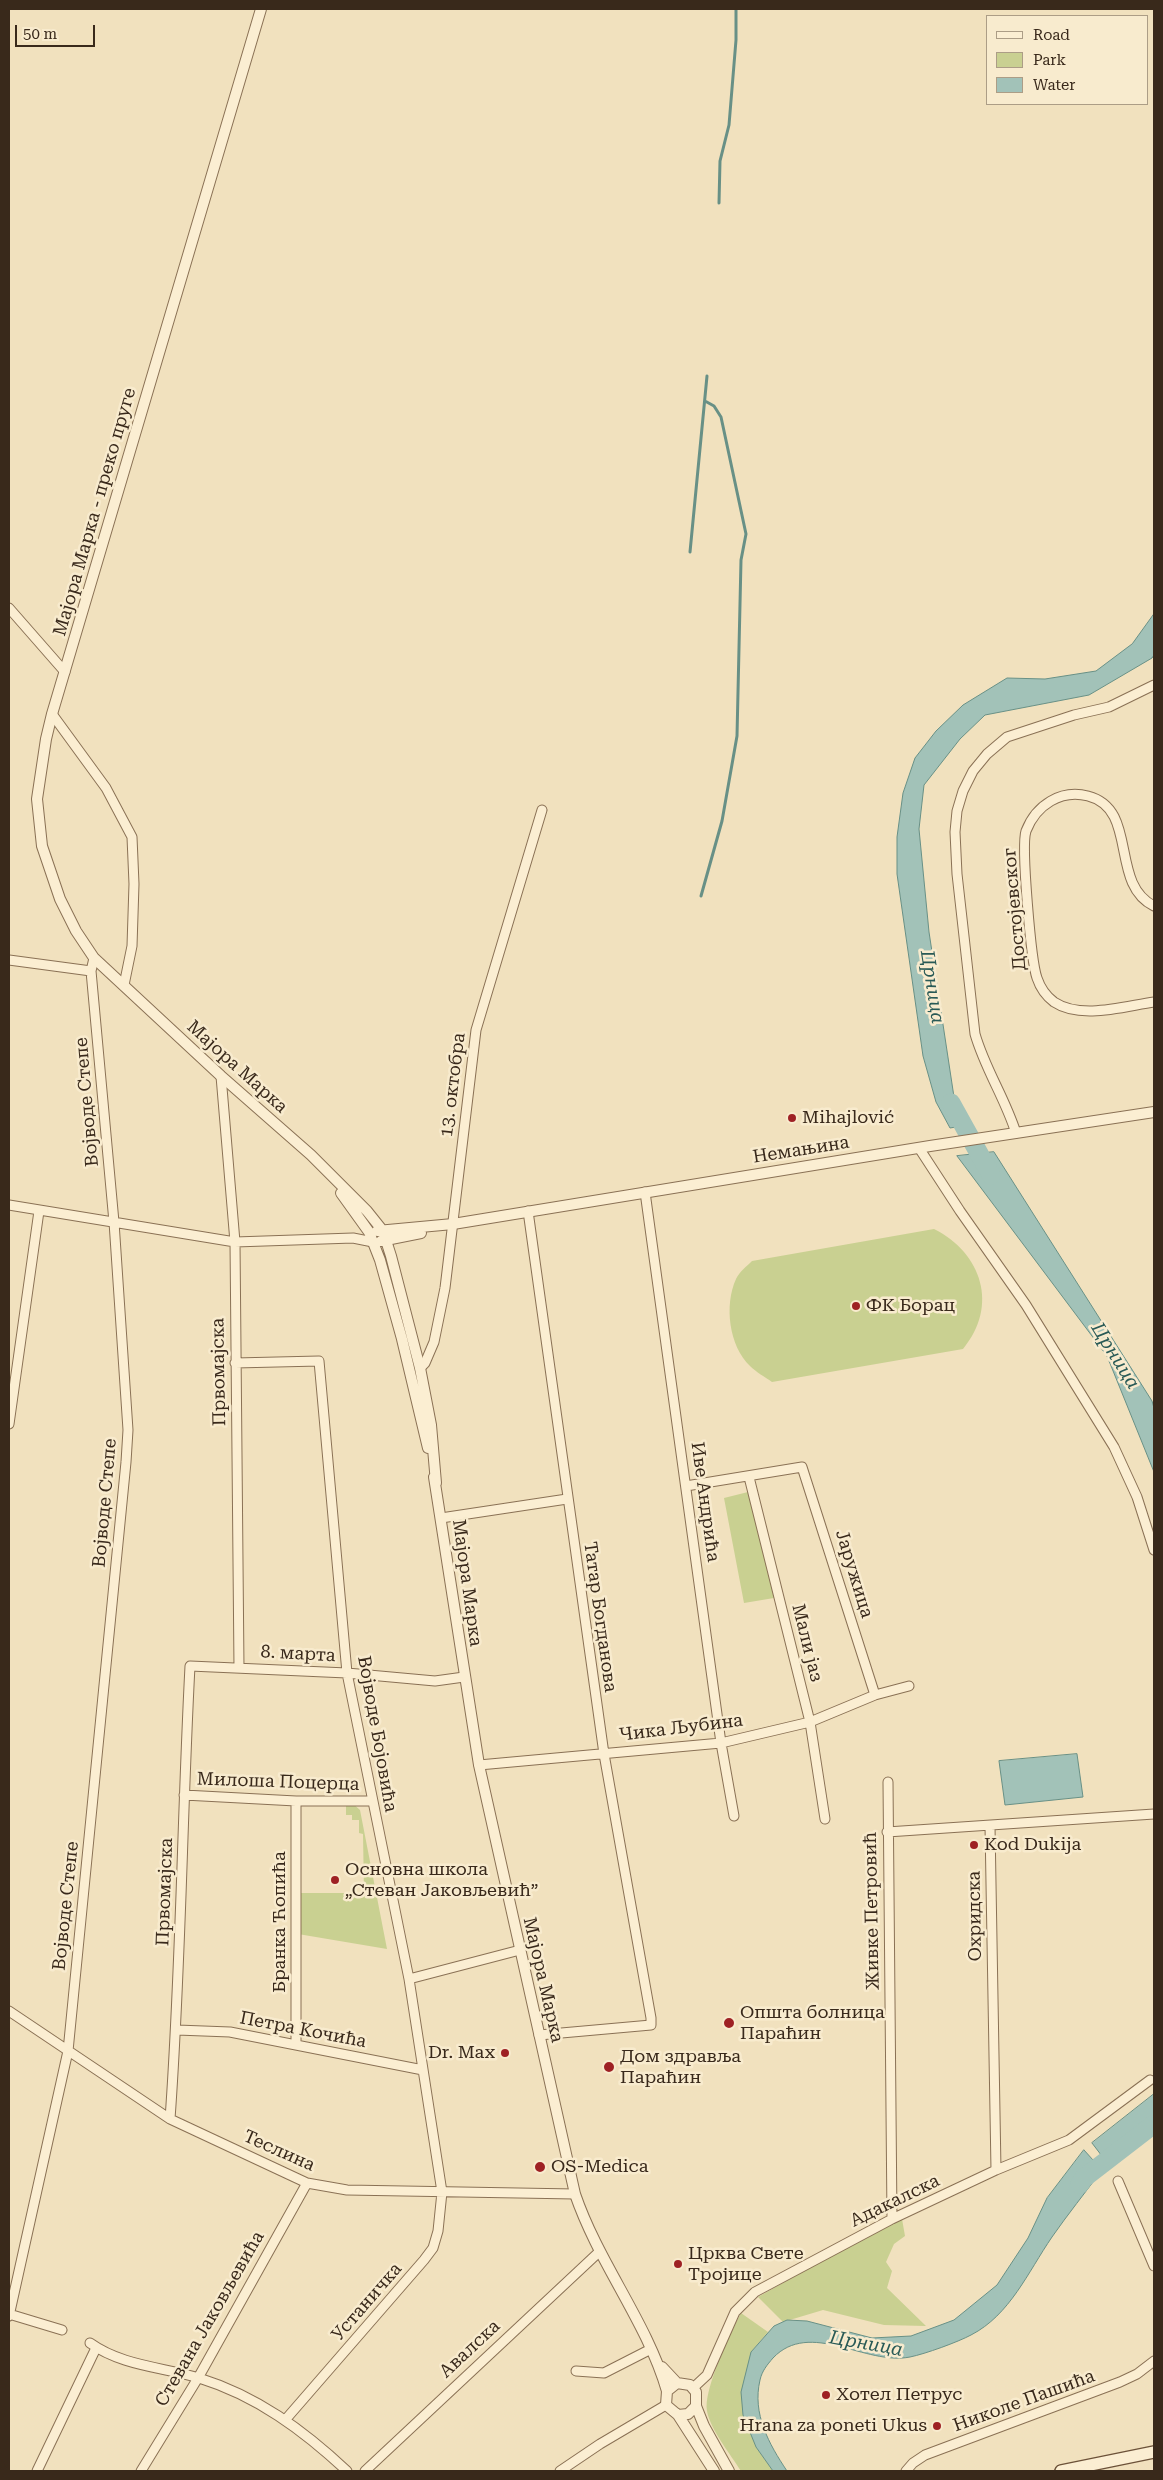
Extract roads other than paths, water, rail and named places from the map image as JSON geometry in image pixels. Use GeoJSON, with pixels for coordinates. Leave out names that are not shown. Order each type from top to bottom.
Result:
{"type":"FeatureCollection","features":[{"type":"Feature","properties":{"kind":"main road"},"geometry":{"type":"LineString","coordinates":[[1061,2471],[1154,2452]]}},
{"type":"Feature","properties":{"kind":"street","name":"Мајора Марка - преко пруге"},"geometry":{"type":"LineString","coordinates":[[142,1002],[94,958],[76,931],[60,899],[42,846],[37,799],[46,739],[52,714],[261,9]]}},
{"type":"Feature","properties":{"kind":"street"},"geometry":{"type":"LineString","coordinates":[[9,608],[65,672]]}},
{"type":"Feature","properties":{"kind":"street"},"geometry":{"type":"LineString","coordinates":[[1012,1133],[1004,1102],[981,1055],[975,1034],[956,865],[955,832],[957,811],[963,791],[973,771],[987,754],[1007,737],[1074,715],[1110,707],[1154,685]]}},
{"type":"Feature","properties":{"kind":"street"},"geometry":{"type":"LineString","coordinates":[[52,714],[106,788],[132,837],[134,884],[132,946],[124,985]]}},
{"type":"Feature","properties":{"kind":"street","name":"Достојевског"},"geometry":{"type":"LineString","coordinates":[[1154,906],[1144,901],[1133,888],[1122,837],[1113,814],[1103,803],[1090,796],[1074,794],[1056,797],[1040,809],[1026,833],[1025,855],[1033,958],[1037,977],[1044,992],[1055,1003],[1069,1008],[1088,1011],[1154,1002]]}},
{"type":"Feature","properties":{"kind":"street","name":"13. октобра"},"geometry":{"type":"LineString","coordinates":[[420,1368],[425,1363],[434,1342],[445,1288],[476,1030],[542,810]]}},
{"type":"Feature","properties":{"kind":"street","name":"Војводе Степе"},"geometry":{"type":"LineString","coordinates":[[9,2315],[68,2051],[128,1430],[114,1222],[91,972],[94,958]]}},
{"type":"Feature","properties":{"kind":"street"},"geometry":{"type":"LineString","coordinates":[[9,960],[91,972]]}},
{"type":"Feature","properties":{"kind":"street","name":"Мајора Марка"},"geometry":{"type":"LineString","coordinates":[[142,1002],[221,1076],[311,1155],[366,1211],[384,1236],[420,1368],[431,1425],[436,1483],[464,1677],[479,1765],[575,2194],[599,2252],[659,2365],[667,2391],[666,2405]]}},
{"type":"Feature","properties":{"kind":"street","name":"Првомајска"},"geometry":{"type":"LineString","coordinates":[[221,1076],[234,1242],[239,1668]]}},
{"type":"Feature","properties":{"kind":"street","name":"Немањина"},"geometry":{"type":"LineString","coordinates":[[371,1237],[930,1146],[1154,1112]]}},
{"type":"Feature","properties":{"kind":"street"},"geometry":{"type":"LineString","coordinates":[[919,1148],[960,1211],[1026,1305],[1114,1447],[1137,1497],[1154,1550]]}},
{"type":"Feature","properties":{"kind":"street","name":"Мајора Марка"},"geometry":{"type":"LineString","coordinates":[[311,1155],[371,1237],[402,1340],[436,1483]]}},
{"type":"Feature","properties":{"kind":"street","name":"Иве Андрића"},"geometry":{"type":"LineString","coordinates":[[645,1192],[721,1743],[734,1816]]}},
{"type":"Feature","properties":{"kind":"street"},"geometry":{"type":"LineString","coordinates":[[9,1206],[234,1242],[371,1237]]}},
{"type":"Feature","properties":{"kind":"street"},"geometry":{"type":"LineString","coordinates":[[9,1424],[39,1210]]}},
{"type":"Feature","properties":{"kind":"street","name":"Татар Богданова"},"geometry":{"type":"LineString","coordinates":[[528,1211],[604,1754],[651,2025],[539,2035]]}},
{"type":"Feature","properties":{"kind":"street","name":"Војводе Бојовића"},"geometry":{"type":"LineString","coordinates":[[235,1363],[319,1361],[347,1673],[409,1979],[442,2192]]}},
{"type":"Feature","properties":{"kind":"street","name":"Јаружица"},"geometry":{"type":"LineString","coordinates":[[749,1477],[797,1467],[804,1470],[875,1695]]}},
{"type":"Feature","properties":{"kind":"street"},"geometry":{"type":"LineString","coordinates":[[686,1486],[749,1477]]}},
{"type":"Feature","properties":{"kind":"street","name":"Мали јаз"},"geometry":{"type":"LineString","coordinates":[[749,1477],[810,1722],[825,1819]]}},
{"type":"Feature","properties":{"kind":"street"},"geometry":{"type":"LineString","coordinates":[[441,1518],[567,1499]]}},
{"type":"Feature","properties":{"kind":"street","name":"Првомајска"},"geometry":{"type":"LineString","coordinates":[[170,2119],[177,2030],[190,1666]]}},
{"type":"Feature","properties":{"kind":"street","name":"8. марта"},"geometry":{"type":"LineString","coordinates":[[190,1666],[347,1673],[435,1681],[464,1677]]}},
{"type":"Feature","properties":{"kind":"street","name":"Чика Љубина"},"geometry":{"type":"LineString","coordinates":[[479,1765],[721,1743],[810,1722],[875,1695],[909,1686]]}},
{"type":"Feature","properties":{"kind":"street","name":"Живке Петровић"},"geometry":{"type":"LineString","coordinates":[[888,1782],[892,2219]]}},
{"type":"Feature","properties":{"kind":"street","name":"Милоша Поцерца"},"geometry":{"type":"LineString","coordinates":[[184,1795],[296,1801],[372,1801]]}},
{"type":"Feature","properties":{"kind":"street","name":"Бранка Ћопића"},"geometry":{"type":"LineString","coordinates":[[296,1801],[296,2044]]}},
{"type":"Feature","properties":{"kind":"street"},"geometry":{"type":"LineString","coordinates":[[887,1832],[1154,1814]]}},
{"type":"Feature","properties":{"kind":"street","name":"Охридска"},"geometry":{"type":"LineString","coordinates":[[990,1826],[996,2170]]}},
{"type":"Feature","properties":{"kind":"street"},"geometry":{"type":"LineString","coordinates":[[409,1979],[520,1950]]}},
{"type":"Feature","properties":{"kind":"street","name":"Теслина"},"geometry":{"type":"LineString","coordinates":[[9,2011],[170,2119],[306,2183],[347,2190],[575,2194]]}},
{"type":"Feature","properties":{"kind":"street","name":"Петра Кочића"},"geometry":{"type":"LineString","coordinates":[[177,2030],[230,2032],[423,2070]]}},
{"type":"Feature","properties":{"kind":"street","name":"Адакалска"},"geometry":{"type":"LineString","coordinates":[[693,2388],[707,2375],[730,2320],[748,2296],[892,2219],[996,2170],[1069,2140],[1150,2080]]}},
{"type":"Feature","properties":{"kind":"street"},"geometry":{"type":"LineString","coordinates":[[1118,2181],[1154,2266]]}},
{"type":"Feature","properties":{"kind":"street","name":"Стевана Јаковљевића"},"geometry":{"type":"LineString","coordinates":[[141,2471],[198,2378],[306,2183]]}},
{"type":"Feature","properties":{"kind":"street","name":"Устаничка"},"geometry":{"type":"LineString","coordinates":[[286,2419],[433,2248],[438,2231],[442,2192]]}},
{"type":"Feature","properties":{"kind":"street","name":"Авалска"},"geometry":{"type":"LineString","coordinates":[[365,2471],[599,2252]]}},
{"type":"Feature","properties":{"kind":"street"},"geometry":{"type":"LineString","coordinates":[[9,2315],[62,2330]]}},
{"type":"Feature","properties":{"kind":"street"},"geometry":{"type":"LineString","coordinates":[[37,2471],[93,2345],[138,2364],[198,2378],[244,2394],[286,2419],[347,2471]]}},
{"type":"Feature","properties":{"kind":"street"},"geometry":{"type":"LineString","coordinates":[[576,2371],[604,2373],[651,2349]]}},
{"type":"Feature","properties":{"kind":"street","name":"Николе Пашића"},"geometry":{"type":"LineString","coordinates":[[906,2471],[913,2462],[925,2455],[1120,2382],[1137,2374],[1154,2361]]}},
{"type":"Feature","properties":{"kind":"street","name":"Мајора Марка"},"geometry":{"type":"LineString","coordinates":[[659,2365],[677,2384]]}},
{"type":"Feature","properties":{"kind":"street"},"geometry":{"type":"LineString","coordinates":[[667,2391],[677,2384],[686,2383],[693,2388],[697,2397],[696,2406],[704,2426],[729,2471]]}},
{"type":"Feature","properties":{"kind":"street"},"geometry":{"type":"LineString","coordinates":[[560,2471],[608,2439],[666,2405],[678,2415],[714,2471]]}},
{"type":"Feature","properties":{"kind":"street"},"geometry":{"type":"LineString","coordinates":[[678,2415],[688,2414],[696,2406]]}},
{"type":"Feature","properties":{"kind":"water"},"geometry":{"type":"Polygon","coordinates":[[[1154,614],[1154,655],[1152,658],[1089,695],[985,715],[960,739],[924,785],[919,829],[929,932],[954,1097],[968,1125],[950,1128],[936,1102],[923,1056],[897,874],[897,837],[903,793],[915,758],[936,731],[963,705],[1007,678],[1045,679],[1096,671],[1132,644],[1154,614]]]}},
{"type":"Feature","properties":{"kind":"water"},"geometry":{"type":"Polygon","coordinates":[[[994,1152],[1152,1401],[1154,1408],[1154,1472],[1107,1356],[957,1156],[994,1152]]]}},
{"type":"Feature","properties":{"kind":"water"},"geometry":{"type":"Polygon","coordinates":[[[1077,1754],[1083,1797],[1005,1805],[999,1761],[1077,1754]]]}},
{"type":"Feature","properties":{"kind":"water"},"geometry":{"type":"Polygon","coordinates":[[[1154,2094],[1154,2129],[1108,2164],[1092,2143],[1154,2094]]]}},
{"type":"Feature","properties":{"kind":"water"},"geometry":{"type":"Polygon","coordinates":[[[1084,2150],[1102,2170],[1052,2237],[1017,2292],[997,2316],[985,2326],[958,2341],[910,2357],[893,2358],[839,2346],[804,2343],[788,2347],[773,2358],[760,2380],[758,2405],[768,2439],[787,2471],[773,2471],[756,2447],[743,2415],[741,2392],[751,2352],[774,2326],[787,2320],[807,2321],[872,2338],[911,2336],[954,2320],[997,2285],[1028,2238],[1047,2198],[1084,2150]]]}},
{"type":"Feature","properties":{"kind":"waterway"},"geometry":{"type":"LineString","coordinates":[[719,203],[720,161],[729,125],[736,40],[736,9]]}},
{"type":"Feature","properties":{"kind":"waterway"},"geometry":{"type":"LineString","coordinates":[[690,552],[707,376]]}},
{"type":"Feature","properties":{"kind":"waterway"},"geometry":{"type":"LineString","coordinates":[[701,896],[722,821],[737,736],[741,560],[746,534],[721,417],[714,406],[705,401]]}},
{"type":"Feature","properties":{"kind":"waterway","name":"Црница"},"geometry":{"type":"LineString","coordinates":[[951,1103],[991,1175]]}},
{"type":"Feature","properties":{"kind":"waterway","name":"Црница"},"geometry":{"type":"LineString","coordinates":[[1080,2184],[1084,2178],[1154,2124]]}},
{"type":"Feature","properties":{"kind":"place","name":"Mihajlović"},"geometry":{"type":"Point","coordinates":[792,1118]}},
{"type":"Feature","properties":{"kind":"place","name":"ФК Борац"},"geometry":{"type":"Point","coordinates":[856,1306]}},
{"type":"Feature","properties":{"kind":"place","name":"Kod Dukija"},"geometry":{"type":"Point","coordinates":[974,1845]}},
{"type":"Feature","properties":{"kind":"place","name":"Основна школа „Стеван Јаковљевић”"},"geometry":{"type":"Point","coordinates":[335,1880]}},
{"type":"Feature","properties":{"kind":"place","name":"Општа болница Параћин"},"geometry":{"type":"Point","coordinates":[729,2023]}},
{"type":"Feature","properties":{"kind":"place","name":"Dr. Max"},"geometry":{"type":"Point","coordinates":[505,2053]}},
{"type":"Feature","properties":{"kind":"place","name":"Дом здравља Параћин"},"geometry":{"type":"Point","coordinates":[609,2067]}},
{"type":"Feature","properties":{"kind":"place","name":"OS-Medica"},"geometry":{"type":"Point","coordinates":[540,2167]}},
{"type":"Feature","properties":{"kind":"place","name":"Црква Свете Тројице"},"geometry":{"type":"Point","coordinates":[678,2264]}},
{"type":"Feature","properties":{"kind":"place","name":"Хотел Петрус"},"geometry":{"type":"Point","coordinates":[826,2395]}},
{"type":"Feature","properties":{"kind":"place","name":"Hrana za poneti Ukus"},"geometry":{"type":"Point","coordinates":[937,2426]}}]}
